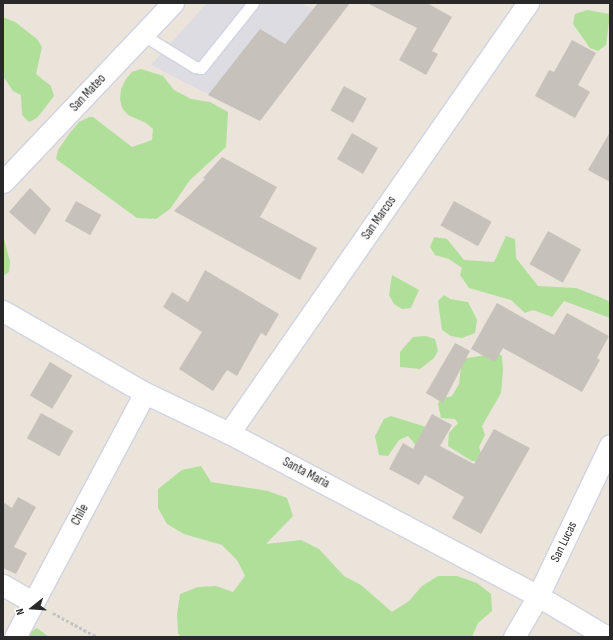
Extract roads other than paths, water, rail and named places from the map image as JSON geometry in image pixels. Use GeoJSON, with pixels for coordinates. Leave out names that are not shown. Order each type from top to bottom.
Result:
{"type":"FeatureCollection","features":[{"type":"Feature","properties":{"kind":"street","name":"San Mateo"},"geometry":{"type":"LineString","coordinates":[[3,182],[173,3]]}},
{"type":"Feature","properties":{"kind":"street","name":"San Marcos"},"geometry":{"type":"LineString","coordinates":[[229,433],[528,3]]}},
{"type":"Feature","properties":{"kind":"street","name":"Santa Maria"},"geometry":{"type":"LineString","coordinates":[[3,311],[145,393],[229,433],[538,596],[607,637]]}},
{"type":"Feature","properties":{"kind":"street","name":"Chile"},"geometry":{"type":"LineString","coordinates":[[15,637],[145,393]]}},
{"type":"Feature","properties":{"kind":"street","name":"San Lucas"},"geometry":{"type":"LineString","coordinates":[[514,637],[538,596],[610,445]]}},
{"type":"Feature","properties":{"kind":"street"},"geometry":{"type":"LineString","coordinates":[[3,585],[34,602]]}},
{"type":"Feature","properties":{"kind":"lane"},"geometry":{"type":"LineString","coordinates":[[143,35],[195,67],[201,68],[253,3]]}}]}
